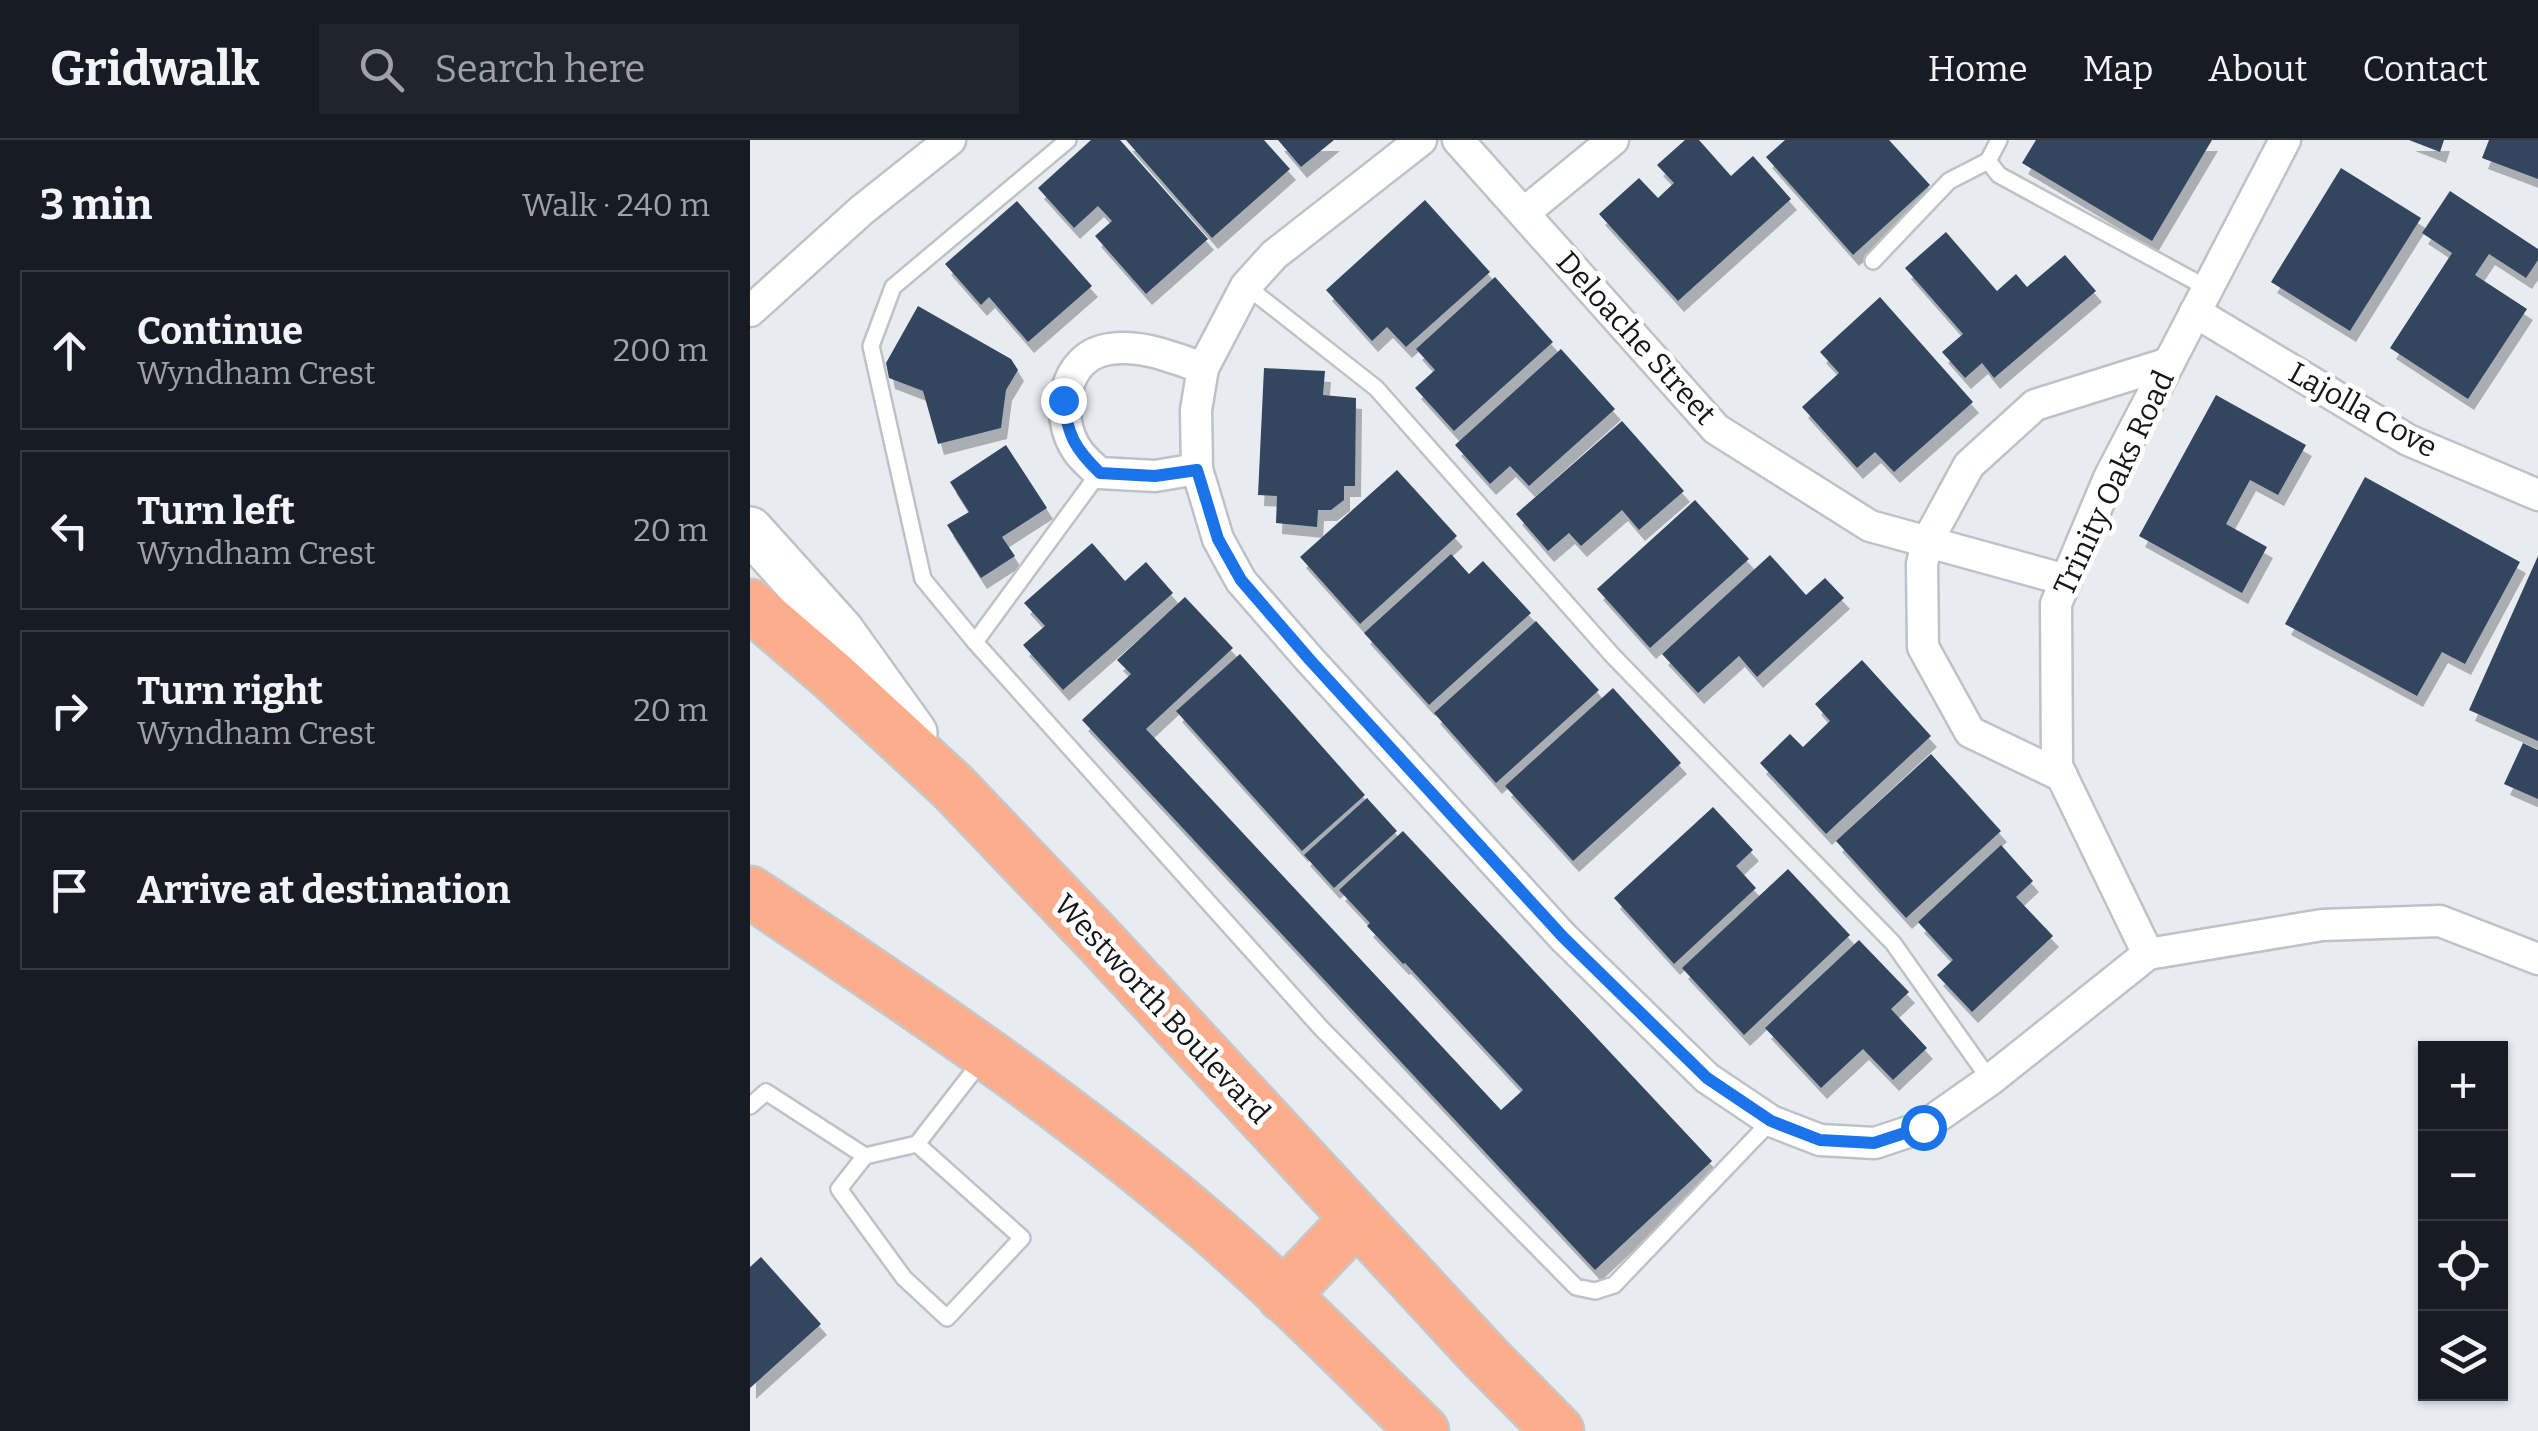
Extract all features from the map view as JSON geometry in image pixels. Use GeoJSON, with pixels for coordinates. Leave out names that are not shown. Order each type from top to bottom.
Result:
{"type":"FeatureCollection","features":[{"type":"Feature","properties":{"kind":"main road"},"geometry":{"type":"LineString","coordinates":[[750,530],[840,630],[953,787]]}},
{"type":"Feature","properties":{"kind":"main road","name":"Westworth Boulevard"},"geometry":{"type":"LineString","coordinates":[[750,605],[953,787],[1484,1357],[1558,1431]]}},
{"type":"Feature","properties":{"kind":"main road"},"geometry":{"type":"LineString","coordinates":[[750,893],[986,1055],[1144,1174],[1205,1224],[1423,1431]]}},
{"type":"Feature","properties":{"kind":"main road"},"geometry":{"type":"LineString","coordinates":[[1283,1296],[1356,1219]]}},
{"type":"Feature","properties":{"kind":"street"},"geometry":{"type":"LineString","coordinates":[[750,312],[862,210],[950,140]]}},
{"type":"Feature","properties":{"kind":"street"},"geometry":{"type":"LineString","coordinates":[[1421,140],[1286,246],[1246,286],[1203,368],[1196,410],[1197,470],[1218,539],[1241,580],[1310,660],[1563,937],[1707,1078],[1771,1121],[1820,1140],[1874,1143],[1923,1127],[1990,1080],[2148,954],[2322,925],[2440,920],[2538,960]]}},
{"type":"Feature","properties":{"kind":"street","name":"Deloache Street"},"geometry":{"type":"LineString","coordinates":[[1458,140],[1716,429],[1870,526],[2066,580]]}},
{"type":"Feature","properties":{"kind":"street"},"geometry":{"type":"LineString","coordinates":[[1524,212],[1613,140]]}},
{"type":"Feature","properties":{"kind":"street","name":"Trinity Oaks Road"},"geometry":{"type":"LineString","coordinates":[[2148,954],[2058,766],[2056,604],[2110,478],[2284,140]]}},
{"type":"Feature","properties":{"kind":"street","name":"Lajolla Cove"},"geometry":{"type":"LineString","coordinates":[[2202,300],[2408,440],[2538,495]]}},
{"type":"Feature","properties":{"kind":"street"},"geometry":{"type":"LineString","coordinates":[[1197,470],[1155,476],[1100,473],[1078,451],[1066,427],[1063,400],[1072,374],[1088,358],[1107,348],[1135,348],[1203,368]]}},
{"type":"Feature","properties":{"kind":"street"},"geometry":{"type":"LineString","coordinates":[[2062,776],[1970,732],[1923,647],[1922,564],[1928,542],[1968,465],[2036,405],[2169,364]]}},
{"type":"Feature","properties":{"kind":"lane"},"geometry":{"type":"LineString","coordinates":[[1068,140],[893,287],[871,346],[923,579],[974,642],[1321,1028],[1576,1287],[1595,1292],[1614,1285],[1771,1121]]}},
{"type":"Feature","properties":{"kind":"lane"},"geometry":{"type":"LineString","coordinates":[[1873,262],[1948,181],[1988,160],[1999,140]]}},
{"type":"Feature","properties":{"kind":"lane"},"geometry":{"type":"LineString","coordinates":[[1988,160],[1999,175],[2202,300]]}},
{"type":"Feature","properties":{"kind":"lane"},"geometry":{"type":"LineString","coordinates":[[1246,286],[1376,388],[1613,656],[1893,943],[1990,1080]]}},
{"type":"Feature","properties":{"kind":"lane"},"geometry":{"type":"LineString","coordinates":[[974,642],[1100,473]]}},
{"type":"Feature","properties":{"kind":"lane"},"geometry":{"type":"LineString","coordinates":[[917,1144],[1022,1238],[947,1318],[904,1278],[839,1189],[866,1156],[917,1144],[986,1055]]}},
{"type":"Feature","properties":{"kind":"lane"},"geometry":{"type":"LineString","coordinates":[[750,1106],[766,1092],[866,1156]]}},
{"type":"Feature","properties":{"kind":"building"},"geometry":{"type":"Polygon","coordinates":[[[1091,140],[1120,140],[1208,239],[1146,294],[1095,236],[1112,221],[1098,206],[1074,228],[1038,188],[1091,140]]]}},
{"type":"Feature","properties":{"kind":"building"},"geometry":{"type":"Polygon","coordinates":[[[1126,140],[1264,140],[1290,169],[1212,238],[1126,140]]]}},
{"type":"Feature","properties":{"kind":"building"},"geometry":{"type":"Polygon","coordinates":[[[1278,140],[1334,140],[1301,167],[1278,140]]]}},
{"type":"Feature","properties":{"kind":"building"},"geometry":{"type":"Polygon","coordinates":[[[1685,140],[1699,140],[1731,176],[1753,156],[1791,199],[1678,301],[1599,214],[1639,178],[1658,198],[1674,183],[1657,165],[1685,140]]]}},
{"type":"Feature","properties":{"kind":"building"},"geometry":{"type":"Polygon","coordinates":[[[1785,140],[1889,140],[1930,185],[1853,255],[1766,157],[1785,140]]]}},
{"type":"Feature","properties":{"kind":"building"},"geometry":{"type":"Polygon","coordinates":[[[2036,140],[2212,140],[2152,241],[2022,163],[2036,140]]]}},
{"type":"Feature","properties":{"kind":"building"},"geometry":{"type":"Polygon","coordinates":[[[2409,140],[2444,140],[2440,152],[2409,140]]]}},
{"type":"Feature","properties":{"kind":"building"},"geometry":{"type":"Polygon","coordinates":[[[2489,140],[2538,140],[2538,179],[2482,158],[2489,140]]]}},
{"type":"Feature","properties":{"kind":"building"},"geometry":{"type":"Polygon","coordinates":[[[2341,168],[2421,218],[2350,331],[2271,282],[2341,168]]]}},
{"type":"Feature","properties":{"kind":"building"},"geometry":{"type":"Polygon","coordinates":[[[2450,191],[2538,249],[2538,260],[2526,278],[2489,254],[2475,275],[2527,309],[2468,399],[2390,348],[2452,253],[2422,233],[2450,191]]]}},
{"type":"Feature","properties":{"kind":"building"},"geometry":{"type":"Polygon","coordinates":[[[1425,200],[1490,272],[1406,347],[1387,327],[1372,341],[1326,290],[1425,200]]]}},
{"type":"Feature","properties":{"kind":"building"},"geometry":{"type":"Polygon","coordinates":[[[1017,201],[1092,286],[1028,342],[989,297],[981,305],[945,264],[1017,201]]]}},
{"type":"Feature","properties":{"kind":"building"},"geometry":{"type":"Polygon","coordinates":[[[1946,232],[1997,291],[2016,274],[2027,287],[2065,255],[2096,291],[1994,378],[1982,363],[1965,378],[1942,352],[1963,334],[1905,268],[1946,232]]]}},
{"type":"Feature","properties":{"kind":"building"},"geometry":{"type":"Polygon","coordinates":[[[1495,277],[1553,342],[1454,431],[1415,388],[1435,370],[1416,349],[1495,277]]]}},
{"type":"Feature","properties":{"kind":"building"},"geometry":{"type":"Polygon","coordinates":[[[1880,297],[1973,402],[1894,472],[1875,452],[1857,468],[1802,407],[1839,373],[1820,352],[1880,297]]]}},
{"type":"Feature","properties":{"kind":"building"},"geometry":{"type":"Polygon","coordinates":[[[918,306],[1011,359],[1018,370],[1006,390],[1001,428],[938,444],[923,391],[889,378],[886,363],[918,306]]]}},
{"type":"Feature","properties":{"kind":"building"},"geometry":{"type":"Polygon","coordinates":[[[1561,349],[1615,409],[1529,486],[1510,466],[1490,484],[1455,445],[1561,349]]]}},
{"type":"Feature","properties":{"kind":"building"},"geometry":{"type":"Polygon","coordinates":[[[1264,368],[1325,371],[1323,395],[1356,398],[1355,486],[1344,486],[1344,500],[1331,510],[1318,510],[1317,527],[1276,523],[1277,496],[1258,495],[1264,368]]]}},
{"type":"Feature","properties":{"kind":"building"},"geometry":{"type":"Polygon","coordinates":[[[2216,395],[2306,445],[2278,495],[2250,480],[2226,524],[2267,547],[2242,593],[2139,536],[2216,395]]]}},
{"type":"Feature","properties":{"kind":"building"},"geometry":{"type":"Polygon","coordinates":[[[1622,421],[1684,491],[1639,530],[1622,510],[1581,546],[1569,533],[1548,551],[1516,514],[1622,421]]]}},
{"type":"Feature","properties":{"kind":"building"},"geometry":{"type":"Polygon","coordinates":[[[1006,445],[1047,508],[1002,537],[1015,556],[981,578],[947,525],[969,512],[950,482],[1006,445]]]}},
{"type":"Feature","properties":{"kind":"building"},"geometry":{"type":"Polygon","coordinates":[[[1397,470],[1457,536],[1360,624],[1300,557],[1397,470]]]}},
{"type":"Feature","properties":{"kind":"building"},"geometry":{"type":"Polygon","coordinates":[[[2365,477],[2520,562],[2465,664],[2442,652],[2417,696],[2285,624],[2365,477]]]}},
{"type":"Feature","properties":{"kind":"building"},"geometry":{"type":"Polygon","coordinates":[[[1695,500],[1749,559],[1650,648],[1597,589],[1695,500]]]}},
{"type":"Feature","properties":{"kind":"building"},"geometry":{"type":"Polygon","coordinates":[[[1092,543],[1125,581],[1146,562],[1173,593],[1063,690],[1023,645],[1045,626],[1024,603],[1092,543]]]}},
{"type":"Feature","properties":{"kind":"building"},"geometry":{"type":"Polygon","coordinates":[[[1451,554],[1469,574],[1483,561],[1531,613],[1429,705],[1364,633],[1451,554]]]}},
{"type":"Feature","properties":{"kind":"building"},"geometry":{"type":"Polygon","coordinates":[[[1770,555],[1806,595],[1825,578],[1844,598],[1757,677],[1739,656],[1698,693],[1662,654],[1770,555]]]}},
{"type":"Feature","properties":{"kind":"building"},"geometry":{"type":"Polygon","coordinates":[[[2538,556],[2538,741],[2469,710],[2538,556]]]}},
{"type":"Feature","properties":{"kind":"building"},"geometry":{"type":"Polygon","coordinates":[[[1185,597],[1233,648],[1146,729],[1501,1110],[1523,1090],[1367,926],[1370,923],[1339,890],[1403,831],[1712,1161],[1595,1270],[1082,720],[1131,674],[1117,660],[1185,597]]]}},
{"type":"Feature","properties":{"kind":"building"},"geometry":{"type":"Polygon","coordinates":[[[1536,621],[1599,690],[1496,783],[1434,713],[1536,621]]]}},
{"type":"Feature","properties":{"kind":"building"},"geometry":{"type":"Polygon","coordinates":[[[1240,654],[1365,795],[1302,851],[1176,711],[1240,654]]]}},
{"type":"Feature","properties":{"kind":"building"},"geometry":{"type":"Polygon","coordinates":[[[1862,660],[1931,736],[1826,834],[1760,763],[1790,734],[1803,747],[1830,721],[1815,704],[1862,660]]]}},
{"type":"Feature","properties":{"kind":"building"},"geometry":{"type":"Polygon","coordinates":[[[1613,688],[1681,763],[1573,861],[1505,786],[1613,688]]]}},
{"type":"Feature","properties":{"kind":"building"},"geometry":{"type":"Polygon","coordinates":[[[2523,743],[2538,750],[2538,799],[2504,784],[2523,743]]]}},
{"type":"Feature","properties":{"kind":"building"},"geometry":{"type":"Polygon","coordinates":[[[1931,754],[2001,831],[1906,918],[1836,841],[1931,754]]]}},
{"type":"Feature","properties":{"kind":"building"},"geometry":{"type":"Polygon","coordinates":[[[1367,798],[1397,831],[1334,888],[1304,855],[1367,798]]]}},
{"type":"Feature","properties":{"kind":"building"},"geometry":{"type":"Polygon","coordinates":[[[1713,807],[1753,850],[1736,866],[1756,888],[1674,964],[1614,898],[1713,807]]]}},
{"type":"Feature","properties":{"kind":"building"},"geometry":{"type":"Polygon","coordinates":[[[2001,845],[2033,881],[2016,897],[2053,936],[1972,1012],[1937,975],[1953,960],[1918,922],[2001,845]]]}},
{"type":"Feature","properties":{"kind":"building"},"geometry":{"type":"Polygon","coordinates":[[[1788,869],[1850,935],[1744,1035],[1682,968],[1788,869]]]}},
{"type":"Feature","properties":{"kind":"building"},"geometry":{"type":"Polygon","coordinates":[[[1859,940],[1909,992],[1891,1009],[1927,1048],[1893,1080],[1863,1049],[1821,1088],[1765,1028],[1859,940]]]}},
{"type":"Feature","properties":{"kind":"building"},"geometry":{"type":"Polygon","coordinates":[[[761,1257],[821,1324],[750,1388],[750,1267],[761,1257]]]}},
{"type":"Feature","properties":{"kind":"route"},"geometry":{"type":"LineString","coordinates":[[1063,400],[1066,427],[1078,451],[1100,473],[1155,476],[1197,470],[1218,539],[1241,580],[1563,937],[1707,1078],[1771,1121],[1820,1140],[1874,1143],[1923,1127]]}}]}
